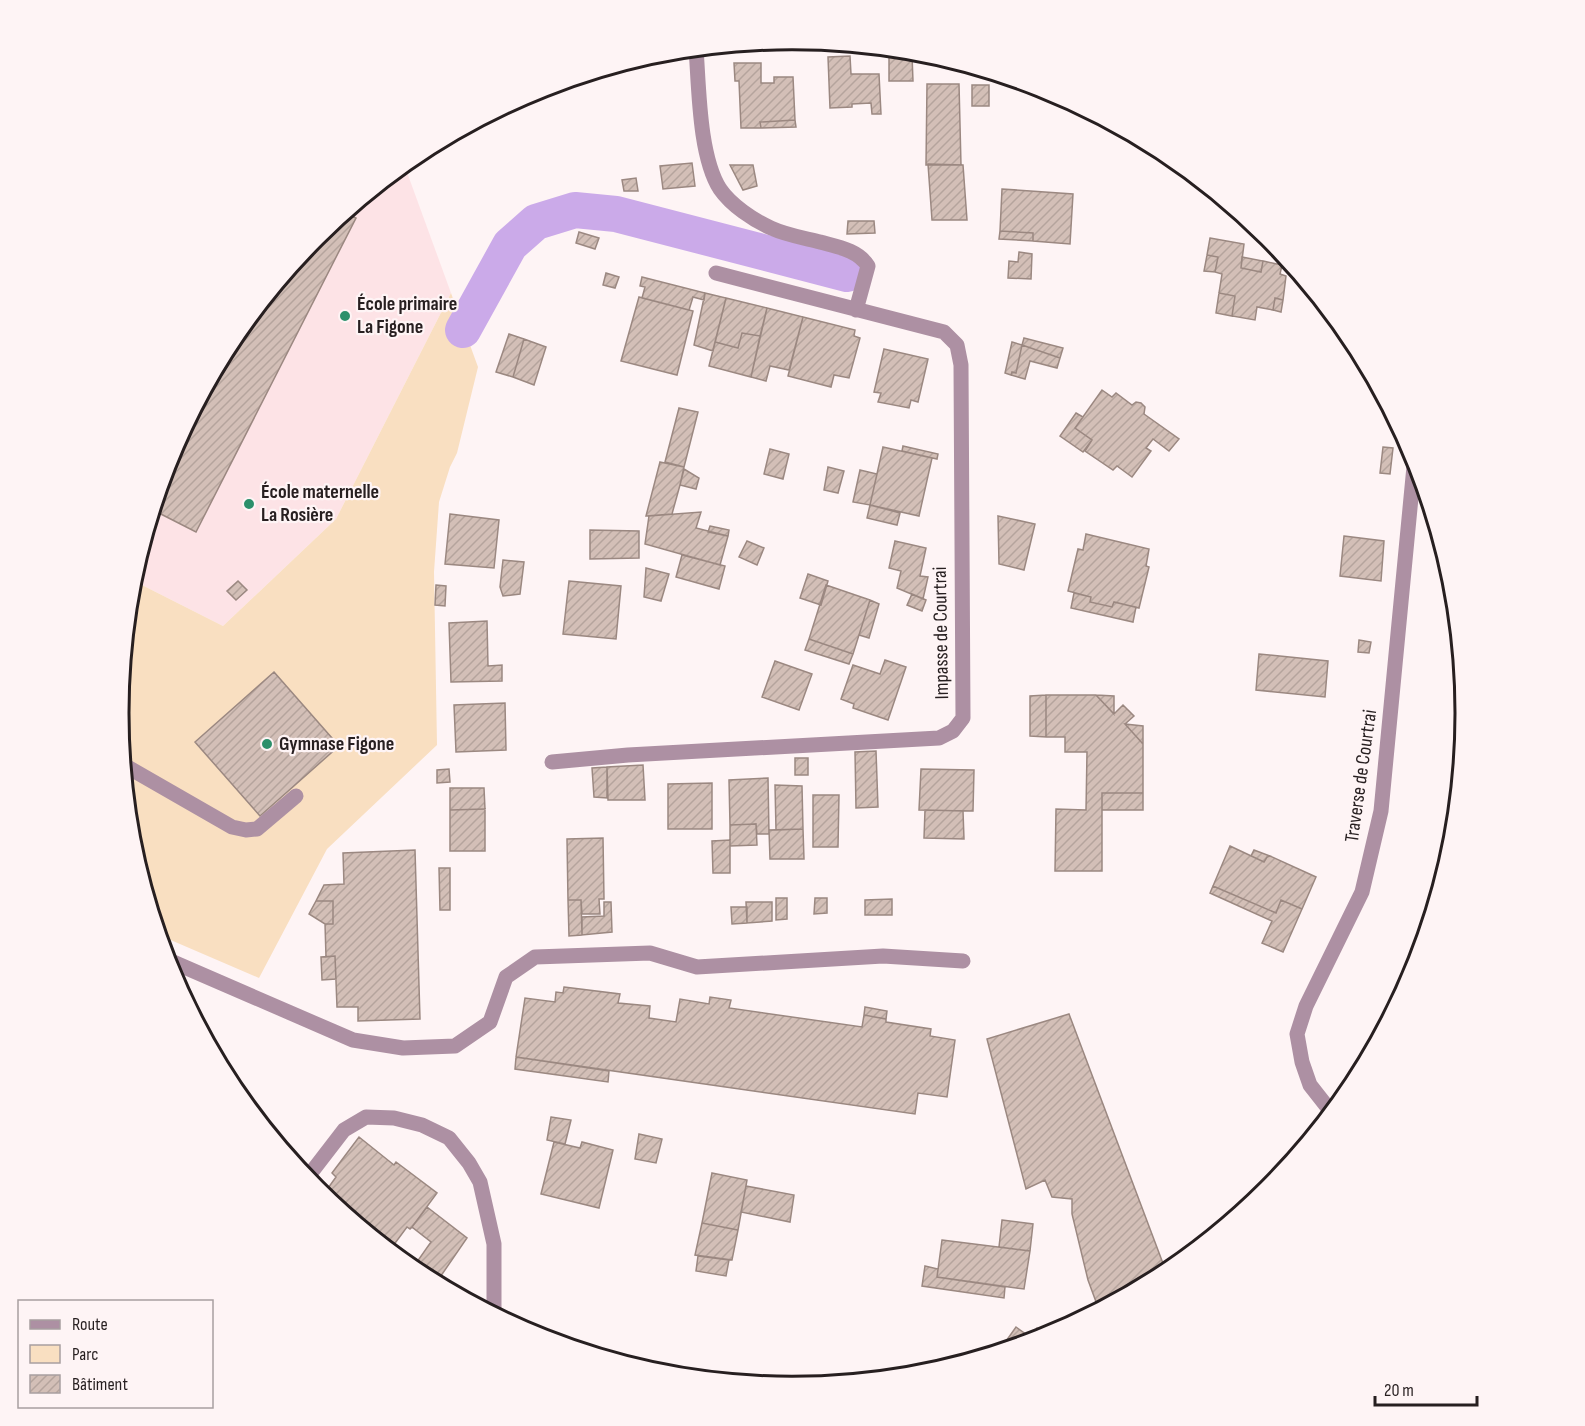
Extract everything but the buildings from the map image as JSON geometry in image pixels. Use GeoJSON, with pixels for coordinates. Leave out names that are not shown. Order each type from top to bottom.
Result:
{"type":"FeatureCollection","features":[{"type":"Feature","properties":{"kind":"street"},"geometry":{"type":"LineString","coordinates":[[697,57],[701,117],[708,160],[720,189],[739,208],[771,228],[862,257],[868,266],[856,310]]}},
{"type":"Feature","properties":{"kind":"street","name":"Impasse de Courtrai"},"geometry":{"type":"LineString","coordinates":[[552,762],[640,754],[939,738],[953,731],[963,718],[961,365],[957,345],[944,332],[716,273]]}},
{"type":"Feature","properties":{"kind":"street","name":"Traverse de Courtrai"},"geometry":{"type":"LineString","coordinates":[[1327,1106],[1310,1085],[1302,1062],[1297,1034],[1306,1006],[1362,892],[1381,812],[1414,481]]}},
{"type":"Feature","properties":{"kind":"street"},"geometry":{"type":"LineString","coordinates":[[132,769],[232,827],[246,830],[257,829],[296,796]]}},
{"type":"Feature","properties":{"kind":"street"},"geometry":{"type":"LineString","coordinates":[[179,965],[353,1040],[403,1048],[455,1046],[490,1022],[506,976],[535,957],[650,953],[698,967],[883,956],[963,961]]}},
{"type":"Feature","properties":{"kind":"street"},"geometry":{"type":"LineString","coordinates":[[313,1171],[344,1130],[366,1117],[394,1118],[422,1125],[449,1138],[469,1163],[480,1182],[494,1244],[494,1305]]}},
{"type":"Feature","properties":{"kind":"shaded area"},"geometry":{"type":"Polygon","coordinates":[[[407,173],[451,293],[336,519],[223,626],[142,585],[164,500],[180,459],[218,381],[266,309],[323,244],[355,214],[407,173]]]}},
{"type":"Feature","properties":{"kind":"green space"},"geometry":{"type":"Polygon","coordinates":[[[451,293],[478,367],[457,453],[439,502],[434,572],[437,745],[327,849],[259,978],[169,939],[164,926],[142,842],[130,756],[130,670],[142,585],[223,626],[336,519],[451,293]]]}},
{"type":"Feature","properties":{"kind":"waterway"},"geometry":{"type":"LineString","coordinates":[[463,330],[510,245],[536,222],[575,210],[616,214],[847,274]]}},
{"type":"Feature","properties":{"kind":"place","name":"École primaire La Figone"},"geometry":{"type":"Point","coordinates":[345,316]}},
{"type":"Feature","properties":{"kind":"place","name":"École maternelle La Rosière"},"geometry":{"type":"Point","coordinates":[249,504]}},
{"type":"Feature","properties":{"kind":"place","name":"Gymnase Figone"},"geometry":{"type":"Point","coordinates":[267,744]}}]}
